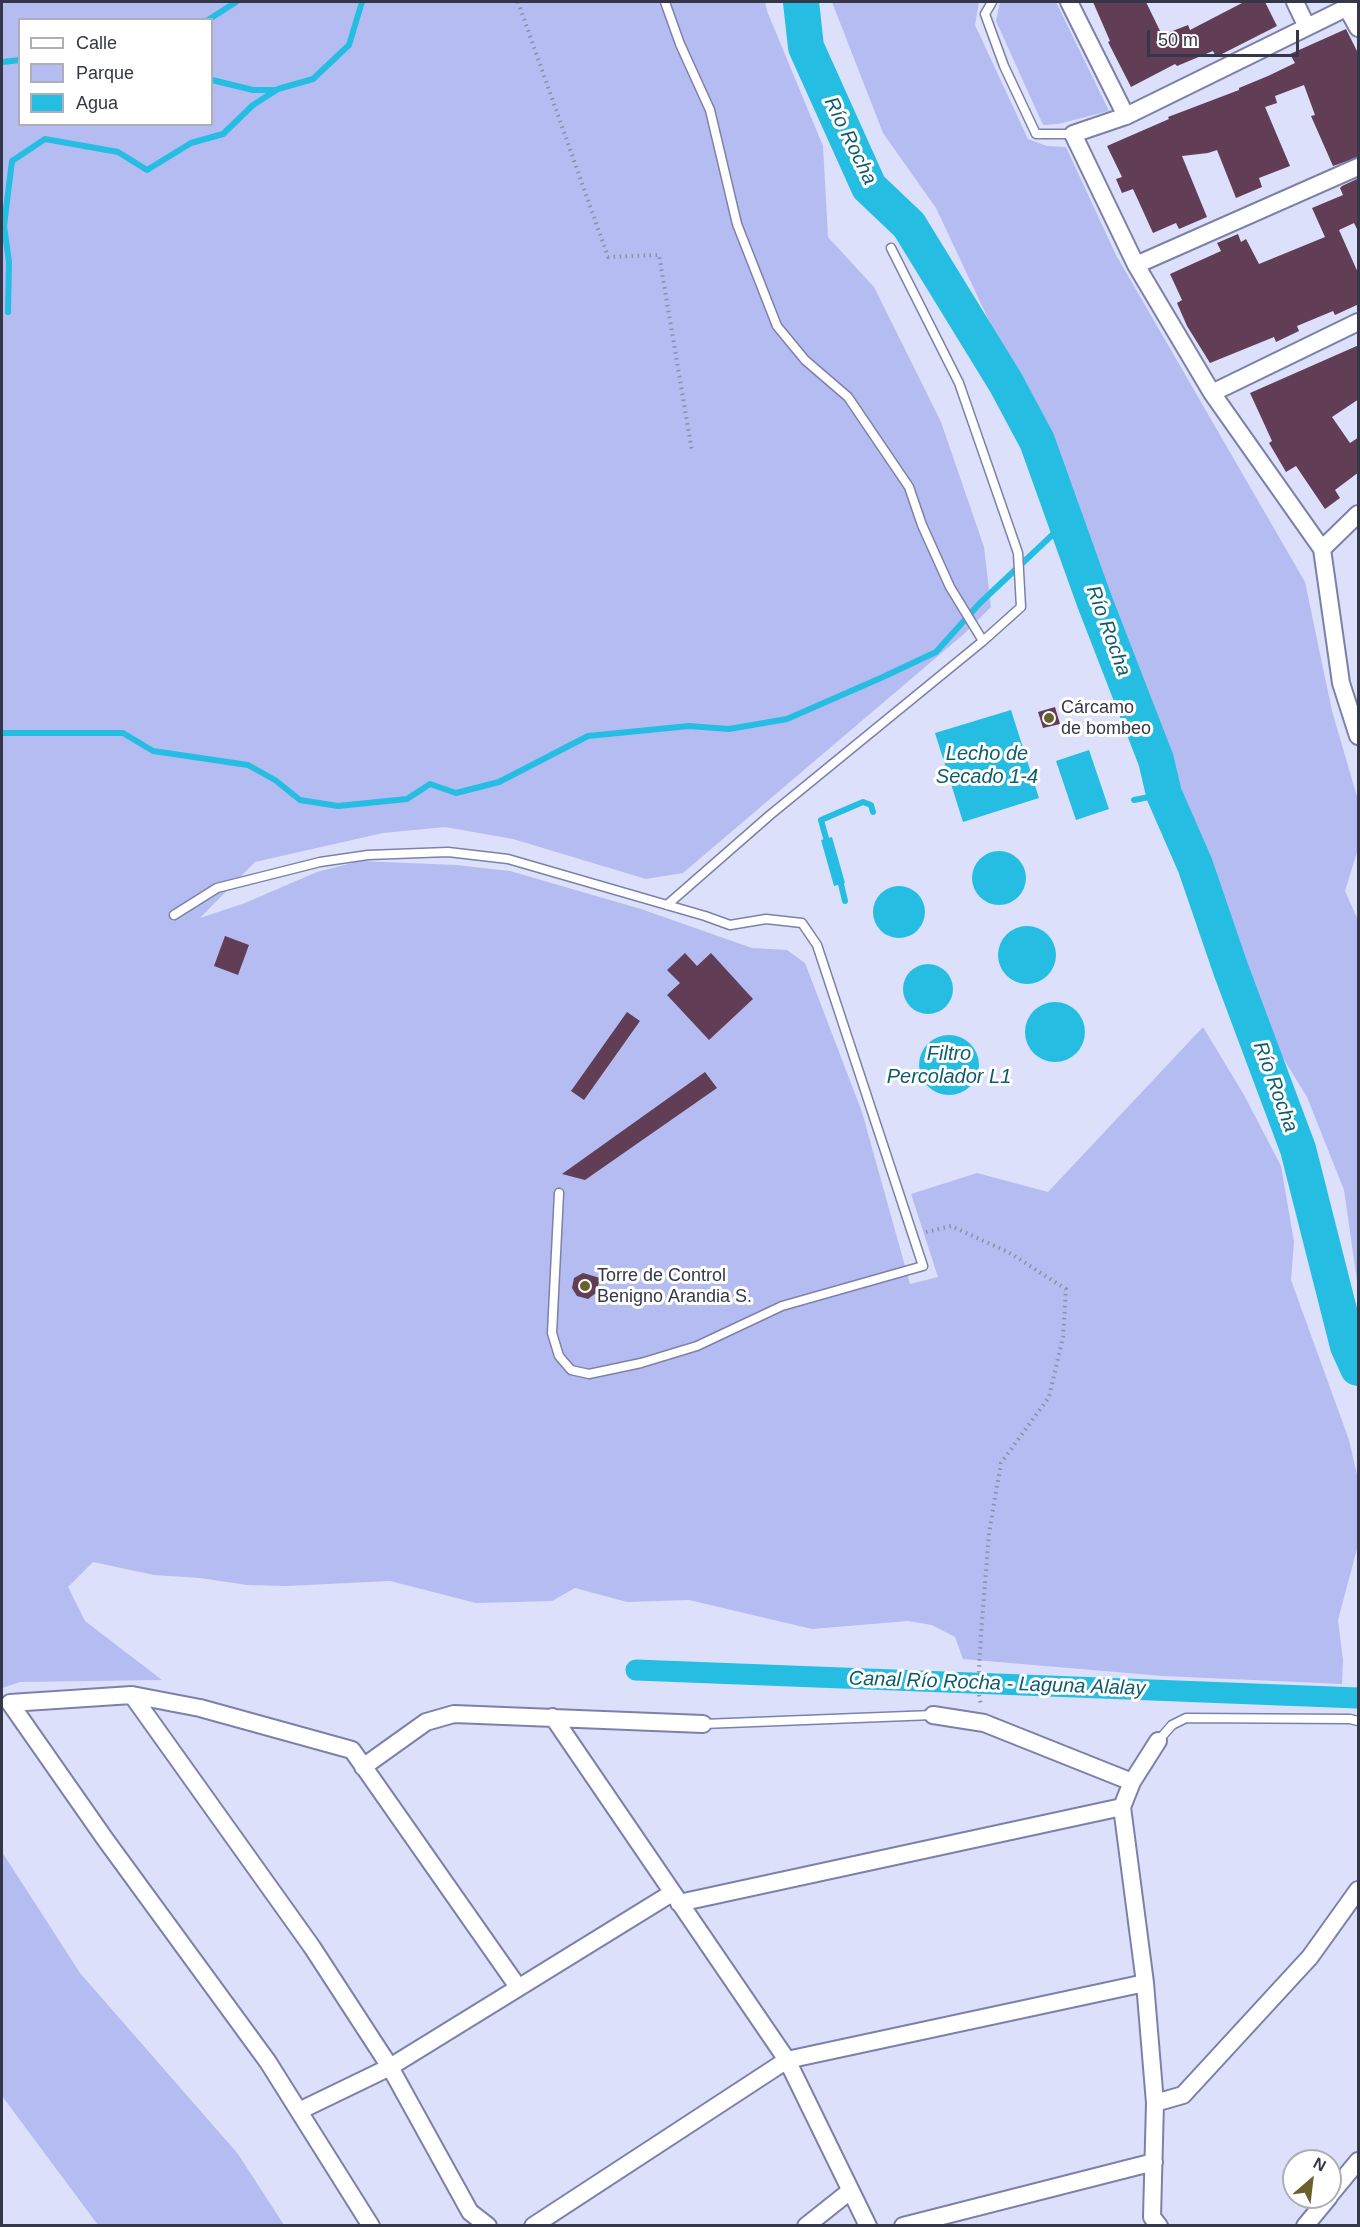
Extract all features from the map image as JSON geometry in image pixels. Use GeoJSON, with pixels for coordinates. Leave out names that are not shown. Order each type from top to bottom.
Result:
{"type":"FeatureCollection","features":[{"type":"Feature","properties":{"kind":"street"},"geometry":{"type":"LineString","coordinates":[[1069,2],[1126,116]]}},
{"type":"Feature","properties":{"kind":"street"},"geometry":{"type":"LineString","coordinates":[[1295,2],[1307,27]]}},
{"type":"Feature","properties":{"kind":"street"},"geometry":{"type":"LineString","coordinates":[[1359,28],[1352,4],[1126,116],[1073,134],[1136,266],[1212,393],[1322,549],[1341,682],[1359,736]]}},
{"type":"Feature","properties":{"kind":"street"},"geometry":{"type":"LineString","coordinates":[[1136,266],[1359,167]]}},
{"type":"Feature","properties":{"kind":"street"},"geometry":{"type":"LineString","coordinates":[[1212,393],[1359,322]]}},
{"type":"Feature","properties":{"kind":"street"},"geometry":{"type":"LineString","coordinates":[[1322,549],[1359,514]]}},
{"type":"Feature","properties":{"kind":"street"},"geometry":{"type":"LineString","coordinates":[[6,1705],[132,1695],[200,1708],[352,1750],[518,1987]]}},
{"type":"Feature","properties":{"kind":"street"},"geometry":{"type":"LineString","coordinates":[[132,1695],[312,1947],[390,2067],[470,2212],[488,2226]]}},
{"type":"Feature","properties":{"kind":"street"},"geometry":{"type":"LineString","coordinates":[[6,1705],[268,2062],[371,2226]]}},
{"type":"Feature","properties":{"kind":"street"},"geometry":{"type":"LineString","coordinates":[[363,1767],[426,1722],[454,1714],[703,1724]]}},
{"type":"Feature","properties":{"kind":"street"},"geometry":{"type":"LineString","coordinates":[[933,1715],[984,1723],[1132,1782]]}},
{"type":"Feature","properties":{"kind":"street"},"geometry":{"type":"LineString","coordinates":[[553,1717],[787,2060],[868,2226]]}},
{"type":"Feature","properties":{"kind":"street"},"geometry":{"type":"LineString","coordinates":[[1158,1741],[1132,1782],[1122,1807],[1144,1983],[1155,2103],[1152,2217],[1159,2226]]}},
{"type":"Feature","properties":{"kind":"street"},"geometry":{"type":"LineString","coordinates":[[299,2111],[390,2067],[518,1987],[676,1898],[1122,1807]]}},
{"type":"Feature","properties":{"kind":"street"},"geometry":{"type":"LineString","coordinates":[[1155,2103],[1183,2095],[1310,1957],[1359,1890]]}},
{"type":"Feature","properties":{"kind":"street"},"geometry":{"type":"LineString","coordinates":[[533,2226],[787,2060],[1144,1983]]}},
{"type":"Feature","properties":{"kind":"street"},"geometry":{"type":"LineString","coordinates":[[1342,2181],[1359,2161]]}},
{"type":"Feature","properties":{"kind":"street"},"geometry":{"type":"LineString","coordinates":[[903,2226],[1154,2162]]}},
{"type":"Feature","properties":{"kind":"street"},"geometry":{"type":"LineString","coordinates":[[806,2226],[850,2191]]}},
{"type":"Feature","properties":{"kind":"street"},"geometry":{"type":"LineString","coordinates":[[1305,2226],[1319,2209]]}},
{"type":"Feature","properties":{"kind":"lane"},"geometry":{"type":"LineString","coordinates":[[665,2],[680,44],[710,111],[737,224],[777,326],[805,360],[848,397],[909,487],[922,525],[950,587],[982,641]]}},
{"type":"Feature","properties":{"kind":"lane"},"geometry":{"type":"LineString","coordinates":[[992,2],[985,14],[1004,66],[1036,134],[1073,134]]}},
{"type":"Feature","properties":{"kind":"lane"},"geometry":{"type":"LineString","coordinates":[[668,905],[770,814],[1021,607],[1018,553],[959,383],[891,248]]}},
{"type":"Feature","properties":{"kind":"lane"},"geometry":{"type":"LineString","coordinates":[[174,915],[217,888],[320,862],[368,855],[448,852],[508,859],[730,925],[766,919],[802,923],[817,945],[923,1266],[782,1306],[697,1346],[641,1363],[590,1374],[571,1370],[559,1356],[552,1333],[559,1193]]}},
{"type":"Feature","properties":{"kind":"lane"},"geometry":{"type":"LineString","coordinates":[[703,1724],[933,1715]]}},
{"type":"Feature","properties":{"kind":"lane"},"geometry":{"type":"LineString","coordinates":[[1158,1741],[1172,1725],[1186,1718],[1350,1719],[1359,1721]]}},
{"type":"Feature","properties":{"kind":"path"},"geometry":{"type":"LineString","coordinates":[[518,2],[608,257],[659,255],[692,451]]}},
{"type":"Feature","properties":{"kind":"path"},"geometry":{"type":"LineString","coordinates":[[913,1235],[951,1226],[1008,1252],[1066,1289],[1063,1337],[1049,1397],[1001,1463],[989,1533],[978,1689]]}},
{"type":"Feature","properties":{"kind":"green space"},"geometry":{"type":"Polygon","coordinates":[[[2,2],[765,2],[823,146],[828,237],[874,287],[941,422],[984,547],[991,607],[965,633],[683,873],[646,879],[513,839],[445,827],[383,833],[255,862],[200,918],[245,903],[317,872],[360,861],[456,865],[510,871],[641,909],[752,948],[787,950],[805,963],[862,1112],[910,1284],[938,1277],[911,1194],[977,1173],[1048,1192],[1203,1027],[1244,1095],[1281,1166],[1294,1242],[1291,1280],[1349,1440],[1358,1479],[1358,1545],[1338,1620],[1343,1660],[1342,1684],[1163,1676],[963,1659],[955,1637],[932,1625],[908,1621],[812,1629],[689,1600],[627,1602],[575,1588],[552,1601],[476,1603],[390,1581],[286,1586],[247,1585],[200,1578],[154,1575],[93,1562],[68,1587],[85,1621],[162,1680],[20,1682],[2,1688],[2,2]]]}},
{"type":"Feature","properties":{"kind":"green space"},"geometry":{"type":"Polygon","coordinates":[[[832,2],[979,2],[975,25],[1028,139],[1047,146],[1066,147],[1116,255],[1305,582],[1332,711],[1358,800],[1358,849],[1345,891],[1358,920],[1358,1288],[1344,1190],[1307,1097],[1267,1032],[1241,956],[1222,935],[1210,876],[1155,746],[1055,461],[936,208],[883,133],[832,2]]]}},
{"type":"Feature","properties":{"kind":"green space"},"geometry":{"type":"Polygon","coordinates":[[[1000,2],[1056,2],[1109,111],[1058,124],[1043,125],[996,21],[1000,2]]]}},
{"type":"Feature","properties":{"kind":"green space"},"geometry":{"type":"Polygon","coordinates":[[[2,1852],[80,1973],[238,2154],[284,2225],[98,2225],[2,2096],[2,1852]]]}},
{"type":"Feature","properties":{"kind":"water","name":"Lecho de Secado 1-4"},"geometry":{"type":"Polygon","coordinates":[[[1011,710],[1039,798],[963,822],[935,733],[1011,710]]]}},
{"type":"Feature","properties":{"kind":"water"},"geometry":{"type":"Polygon","coordinates":[[[1089,750],[1109,809],[1076,820],[1056,761],[1089,750]]]}},
{"type":"Feature","properties":{"kind":"water"},"geometry":{"type":"Polygon","coordinates":[[[832,837],[845,883],[834,886],[821,840],[832,837]]]}},
{"type":"Feature","properties":{"kind":"water"},"geometry":{"type":"Polygon","coordinates":[[[994,851],[1004,851],[1014,855],[1022,863],[1026,878],[1022,893],[1014,901],[1004,905],[994,905],[984,901],[976,893],[972,883],[972,873],[976,863],[984,855],[994,851]]]}},
{"type":"Feature","properties":{"kind":"water"},"geometry":{"type":"Polygon","coordinates":[[[899,886],[913,890],[921,898],[925,912],[921,926],[913,934],[899,938],[885,934],[877,926],[873,912],[877,898],[885,890],[899,886]]]}},
{"type":"Feature","properties":{"kind":"water"},"geometry":{"type":"Polygon","coordinates":[[[1027,926],[1043,931],[1051,939],[1056,955],[1051,971],[1043,979],[1027,984],[1011,979],[1003,971],[998,955],[1003,939],[1011,931],[1027,926]]]}},
{"type":"Feature","properties":{"kind":"water"},"geometry":{"type":"Polygon","coordinates":[[[928,964],[937,966],[948,975],[953,989],[951,998],[942,1009],[928,1014],[919,1012],[908,1003],[903,989],[905,980],[914,969],[928,964]]]}},
{"type":"Feature","properties":{"kind":"water"},"geometry":{"type":"Polygon","coordinates":[[[1055,1002],[1072,1007],[1080,1015],[1085,1032],[1080,1049],[1072,1057],[1055,1062],[1038,1057],[1030,1049],[1025,1032],[1030,1015],[1038,1007],[1055,1002]]]}},
{"type":"Feature","properties":{"kind":"water","name":"Filtro Percolador L1"},"geometry":{"type":"Polygon","coordinates":[[[949,1035],[966,1040],[974,1048],[979,1065],[974,1082],[966,1090],[949,1095],[932,1090],[924,1082],[919,1065],[924,1048],[932,1040],[949,1035]]]}},
{"type":"Feature","properties":{"kind":"building"},"geometry":{"type":"Polygon","coordinates":[[[1093,2],[1146,2],[1162,35],[1188,25],[1190,30],[1244,2],[1265,2],[1277,26],[1216,57],[1213,51],[1177,66],[1175,64],[1131,87],[1108,42],[1110,41],[1093,2]]]}},
{"type":"Feature","properties":{"kind":"building"},"geometry":{"type":"Polygon","coordinates":[[[1346,29],[1359,55],[1359,157],[1333,166],[1311,116],[1315,115],[1304,85],[1275,96],[1277,103],[1265,107],[1290,166],[1259,178],[1262,187],[1236,198],[1217,150],[1182,156],[1207,217],[1179,229],[1176,223],[1153,233],[1133,189],[1122,193],[1116,179],[1122,177],[1107,146],[1169,119],[1168,117],[1239,90],[1239,88],[1295,63],[1290,54],[1346,29]]]}},
{"type":"Feature","properties":{"kind":"building"},"geometry":{"type":"Polygon","coordinates":[[[1359,178],[1359,233],[1354,223],[1339,230],[1359,275],[1359,304],[1335,315],[1333,311],[1297,326],[1299,331],[1276,342],[1274,337],[1210,363],[1187,326],[1177,303],[1182,300],[1170,274],[1221,251],[1217,243],[1238,234],[1241,242],[1246,239],[1259,264],[1325,237],[1312,208],[1343,195],[1340,188],[1359,178]]]}},
{"type":"Feature","properties":{"kind":"building"},"geometry":{"type":"Polygon","coordinates":[[[1359,345],[1359,399],[1332,417],[1350,443],[1359,437],[1359,472],[1335,490],[1340,498],[1325,509],[1296,466],[1286,472],[1269,443],[1272,441],[1250,393],[1359,345]]]}},
{"type":"Feature","properties":{"kind":"building","name":"Cárcamo de bombeo"},"geometry":{"type":"Polygon","coordinates":[[[1055,707],[1060,724],[1043,728],[1038,712],[1055,707]]]}},
{"type":"Feature","properties":{"kind":"building"},"geometry":{"type":"Polygon","coordinates":[[[225,936],[249,945],[238,975],[214,966],[225,936]]]}},
{"type":"Feature","properties":{"kind":"building"},"geometry":{"type":"Polygon","coordinates":[[[685,953],[697,966],[711,953],[753,999],[709,1040],[667,995],[680,983],[667,970],[685,953]]]}},
{"type":"Feature","properties":{"kind":"building"},"geometry":{"type":"Polygon","coordinates":[[[627,1012],[640,1021],[584,1100],[571,1091],[627,1012]]]}},
{"type":"Feature","properties":{"kind":"building"},"geometry":{"type":"Polygon","coordinates":[[[705,1072],[717,1088],[585,1180],[562,1174],[705,1072]]]}},
{"type":"Feature","properties":{"kind":"building","name":"Torre de Control Benigno Arandia S."},"geometry":{"type":"Polygon","coordinates":[[[583,1273],[600,1278],[596,1293],[588,1299],[577,1296],[572,1288],[574,1278],[583,1273]]]}},
{"type":"Feature","properties":{"kind":"waterway"},"geometry":{"type":"LineString","coordinates":[[211,18],[236,2]]}},
{"type":"Feature","properties":{"kind":"waterway"},"geometry":{"type":"LineString","coordinates":[[8,312],[9,262],[4,226],[12,161],[45,139],[118,152],[147,170],[191,143],[223,134],[253,105],[278,89],[313,79],[349,45],[362,2]]}},
{"type":"Feature","properties":{"kind":"waterway","name":"Río Rocha"},"geometry":{"type":"LineString","coordinates":[[801,2],[806,47],[869,187],[909,225],[1006,383],[1037,441],[1094,600],[1156,760],[1164,794],[1195,865],[1231,970],[1298,1149],[1348,1346],[1358,1368]]}},
{"type":"Feature","properties":{"kind":"waterway"},"geometry":{"type":"LineString","coordinates":[[2,62],[18,60]]}},
{"type":"Feature","properties":{"kind":"waterway"},"geometry":{"type":"LineString","coordinates":[[213,80],[253,90],[276,90]]}},
{"type":"Feature","properties":{"kind":"waterway"},"geometry":{"type":"LineString","coordinates":[[2,733],[123,733],[153,751],[248,765],[275,780],[300,800],[338,806],[407,799],[430,784],[456,793],[499,782],[588,736],[689,726],[729,729],[787,719],[883,677],[936,652],[980,603],[1066,522]]}},
{"type":"Feature","properties":{"kind":"waterway"},"geometry":{"type":"LineString","coordinates":[[1134,800],[1164,794]]}},
{"type":"Feature","properties":{"kind":"waterway"},"geometry":{"type":"LineString","coordinates":[[826,838],[821,820],[863,802],[871,805],[873,812]]}},
{"type":"Feature","properties":{"kind":"waterway"},"geometry":{"type":"LineString","coordinates":[[841,884],[845,901]]}},
{"type":"Feature","properties":{"kind":"waterway","name":"Canal Río Rocha - Laguna Alalay"},"geometry":{"type":"LineString","coordinates":[[636,1670],[1358,1698]]}},
{"type":"Feature","properties":{"kind":"place","name":"Cárcamo de bombeo"},"geometry":{"type":"Point","coordinates":[1049,718]}},
{"type":"Feature","properties":{"kind":"place","name":"Torre de Control Benigno Arandia S."},"geometry":{"type":"Point","coordinates":[585,1286]}}]}
